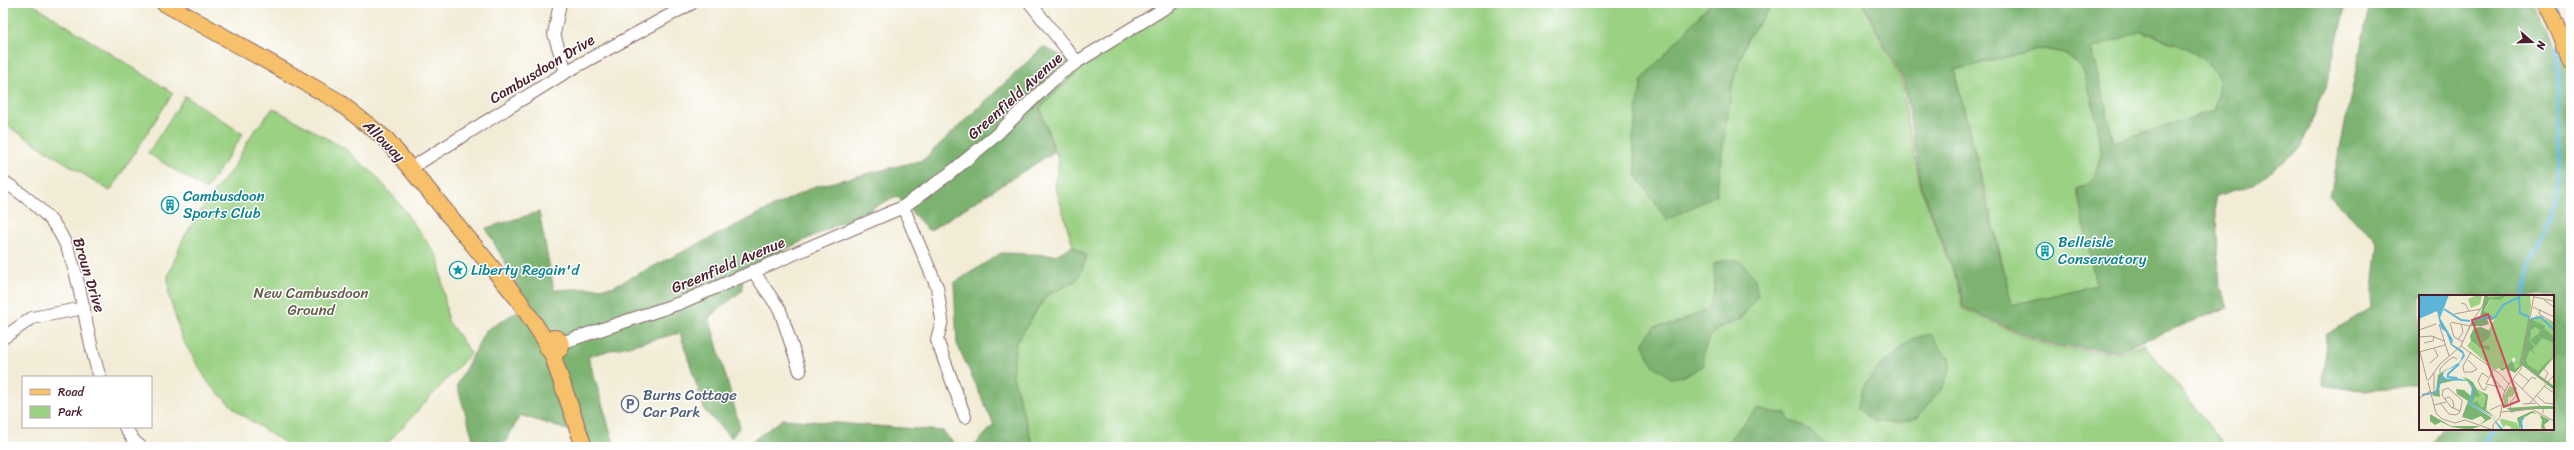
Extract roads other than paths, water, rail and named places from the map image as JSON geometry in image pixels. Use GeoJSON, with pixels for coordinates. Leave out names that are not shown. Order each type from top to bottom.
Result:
{"type":"FeatureCollection","features":[{"type":"Feature","properties":{"kind":"main road","name":"Alloway"},"geometry":{"type":"LineString","coordinates":[[164,3],[336,100],[386,139],[518,299],[553,346],[584,447]]}},
{"type":"Feature","properties":{"kind":"main road"},"geometry":{"type":"LineString","coordinates":[[2545,3],[2554,18],[2571,61]]}},
{"type":"Feature","properties":{"kind":"street"},"geometry":{"type":"LineString","coordinates":[[560,3],[554,34],[566,72]]}},
{"type":"Feature","properties":{"kind":"street","name":"Cambusdoon Drive"},"geometry":{"type":"LineString","coordinates":[[411,168],[566,72],[692,3]]}},
{"type":"Feature","properties":{"kind":"street"},"geometry":{"type":"LineString","coordinates":[[1030,3],[1077,62]]}},
{"type":"Feature","properties":{"kind":"street","name":"Greenfield Avenue"},"geometry":{"type":"LineString","coordinates":[[553,346],[652,313],[903,206],[949,174],[994,136],[1057,76],[1173,3]]}},
{"type":"Feature","properties":{"kind":"street","name":"Broun Drive"},"geometry":{"type":"LineString","coordinates":[[3,181],[28,198],[57,228],[71,262],[84,308],[95,363],[100,376]]}},
{"type":"Feature","properties":{"kind":"street"},"geometry":{"type":"LineString","coordinates":[[903,206],[937,287],[942,320],[937,340],[965,417]]}},
{"type":"Feature","properties":{"kind":"street"},"geometry":{"type":"LineString","coordinates":[[753,271],[780,310],[800,371]]}},
{"type":"Feature","properties":{"kind":"street"},"geometry":{"type":"LineString","coordinates":[[3,337],[32,318],[84,308]]}},
{"type":"Feature","properties":{"kind":"street"},"geometry":{"type":"LineString","coordinates":[[126,428],[134,445]]}},
{"type":"Feature","properties":{"kind":"waterway"},"geometry":{"type":"LineString","coordinates":[[2558,3],[2558,14]]}},
{"type":"Feature","properties":{"kind":"waterway"},"geometry":{"type":"LineString","coordinates":[[2525,295],[2531,263],[2553,218],[2556,202],[2563,117],[2558,47]]}},
{"type":"Feature","properties":{"kind":"waterway"},"geometry":{"type":"LineString","coordinates":[[2479,447],[2496,430]]}},
{"type":"Feature","properties":{"kind":"place","name":"Cambusdoon Sports Club"},"geometry":{"type":"Point","coordinates":[170,205]}},
{"type":"Feature","properties":{"kind":"place","name":"Belleisle Conservatory"},"geometry":{"type":"Point","coordinates":[2045,251]}},
{"type":"Feature","properties":{"kind":"place","name":"Liberty Regain'd"},"geometry":{"type":"Point","coordinates":[458,270]}},
{"type":"Feature","properties":{"kind":"place","name":"Burns Cottage Car Park"},"geometry":{"type":"Point","coordinates":[630,404]}},
{"type":"Feature","properties":{"kind":"park label","name":"New Cambusdoon Ground"},"geometry":{"type":"Point","coordinates":[311,302]}}]}
